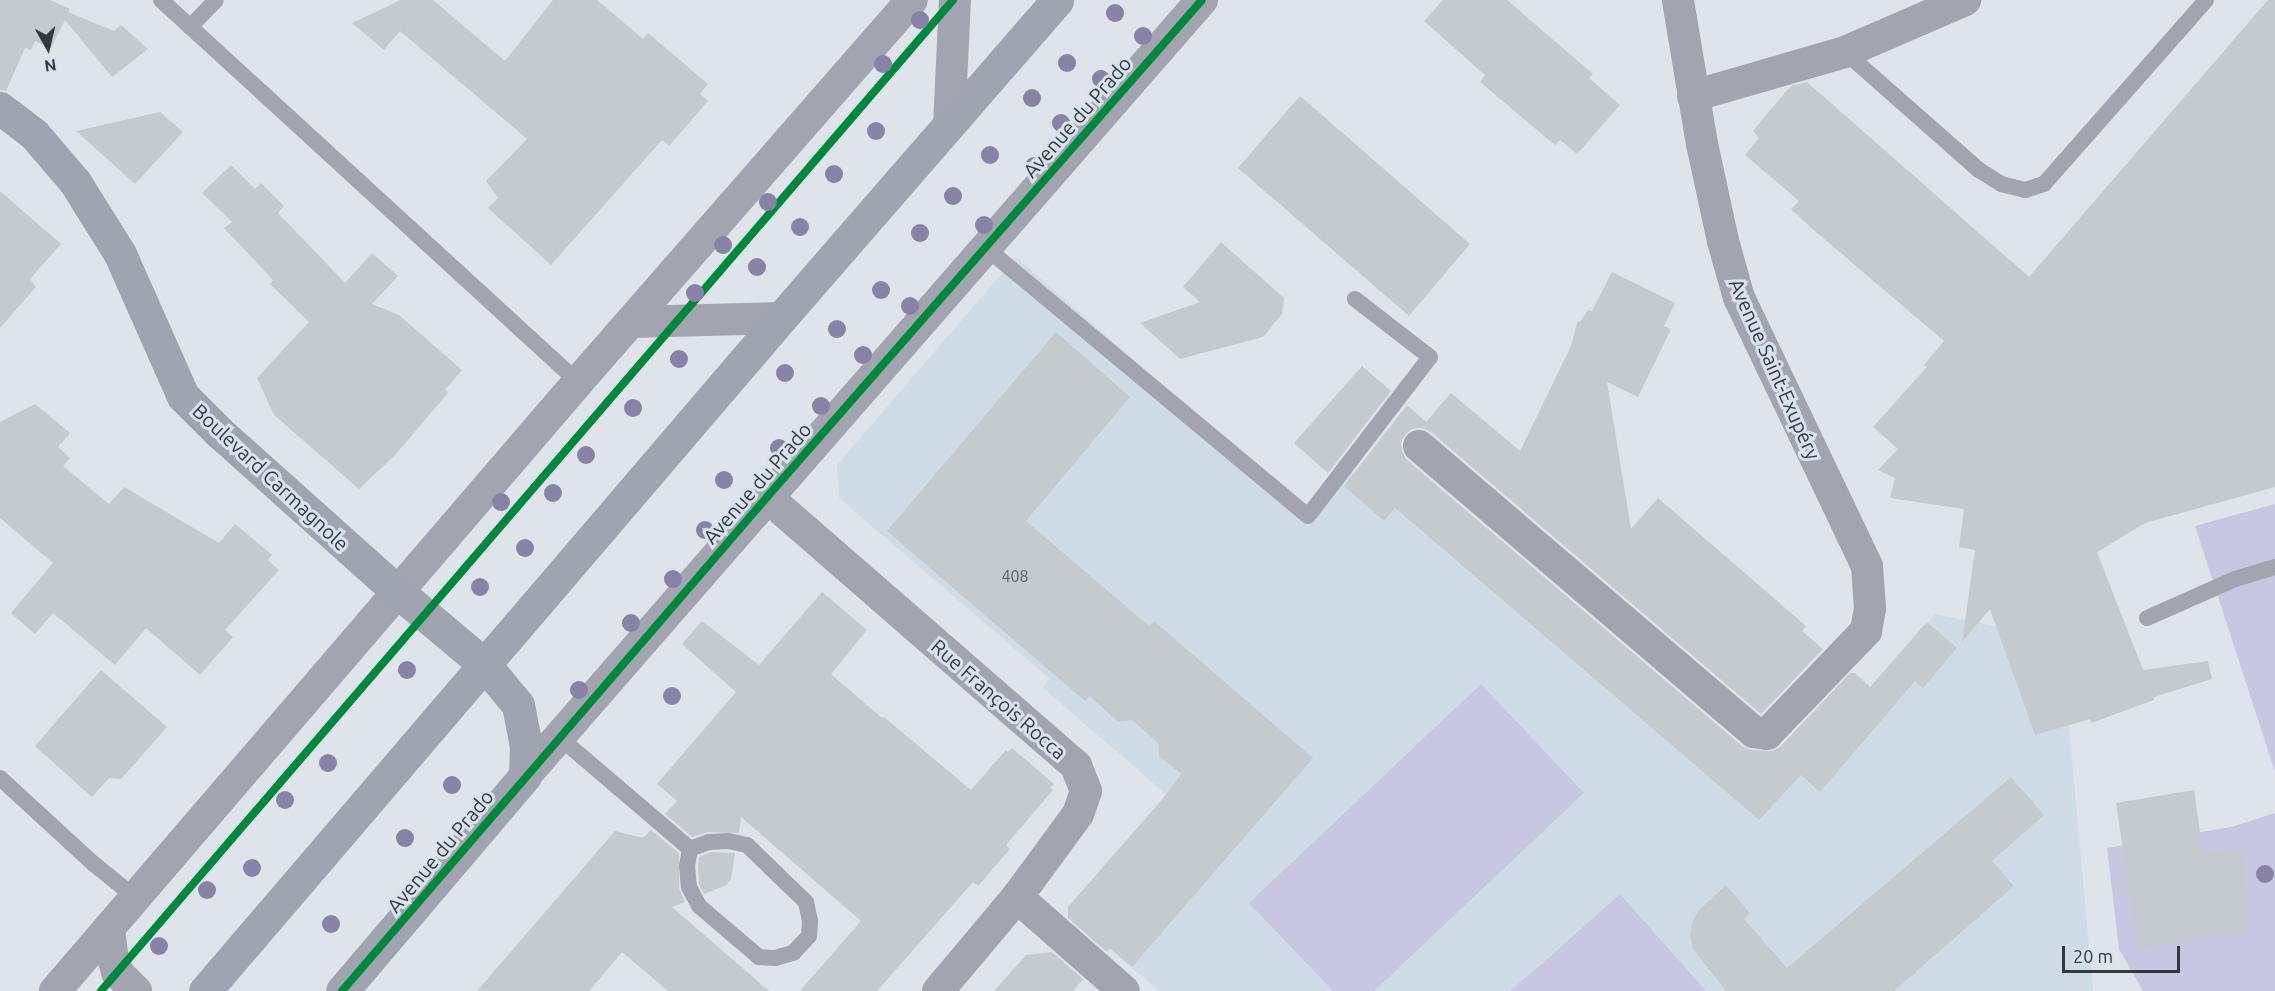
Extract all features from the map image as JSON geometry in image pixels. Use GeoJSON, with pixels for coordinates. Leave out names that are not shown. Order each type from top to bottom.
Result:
{"type":"FeatureCollection","features":[{"type":"Feature","properties":{"kind":"main road"},"geometry":{"type":"LineString","coordinates":[[205,991],[781,318],[1057,0]]}},
{"type":"Feature","properties":{"kind":"main road","name":"Boulevard Carmagnole"},"geometry":{"type":"LineString","coordinates":[[0,108],[34,134],[75,182],[120,254],[183,396],[220,433],[398,592],[485,665]]}},
{"type":"Feature","properties":{"kind":"main road"},"geometry":{"type":"LineString","coordinates":[[485,665],[518,705],[526,746],[525,776]]}},
{"type":"Feature","properties":{"kind":"main road","name":"Avenue du Prado"},"geometry":{"type":"LineString","coordinates":[[342,991],[525,776]]}},
{"type":"Feature","properties":{"kind":"street"},"geometry":{"type":"LineString","coordinates":[[55,991],[578,382],[912,0]]}},
{"type":"Feature","properties":{"kind":"street"},"geometry":{"type":"LineString","coordinates":[[950,126],[955,0]]}},
{"type":"Feature","properties":{"kind":"street","name":"Avenue du Prado"},"geometry":{"type":"LineString","coordinates":[[525,776],[766,497],[1202,0]]}},
{"type":"Feature","properties":{"kind":"street","name":"Avenue Saint-Exupéry"},"geometry":{"type":"LineString","coordinates":[[1419,446],[1754,732],[1767,734],[1866,630],[1871,588],[1868,566],[1739,298],[1723,242],[1693,96],[1678,0]]}},
{"type":"Feature","properties":{"kind":"street"},"geometry":{"type":"LineString","coordinates":[[1693,96],[1845,52],[1965,0]]}},
{"type":"Feature","properties":{"kind":"street"},"geometry":{"type":"LineString","coordinates":[[631,322],[781,318]]}},
{"type":"Feature","properties":{"kind":"street","name":"Rue François Rocca"},"geometry":{"type":"LineString","coordinates":[[766,497],[1076,766],[1086,791],[1078,814],[1017,897],[938,991]]}},
{"type":"Feature","properties":{"kind":"street"},"geometry":{"type":"LineString","coordinates":[[1017,897],[1124,991]]}},
{"type":"Feature","properties":{"kind":"street"},"geometry":{"type":"LineString","coordinates":[[109,929],[117,972],[136,991]]}},
{"type":"Feature","properties":{"kind":"lane"},"geometry":{"type":"LineString","coordinates":[[161,0],[578,382]]}},
{"type":"Feature","properties":{"kind":"lane"},"geometry":{"type":"LineString","coordinates":[[190,27],[216,0]]}},
{"type":"Feature","properties":{"kind":"lane"},"geometry":{"type":"LineString","coordinates":[[1845,52],[1979,170],[2001,184],[2025,190],[2044,184],[2206,0]]}},
{"type":"Feature","properties":{"kind":"lane"},"geometry":{"type":"LineString","coordinates":[[985,247],[1308,516],[1430,357],[1355,299]]}},
{"type":"Feature","properties":{"kind":"lane"},"geometry":{"type":"LineString","coordinates":[[2147,618],[2235,579],[2275,567]]}},
{"type":"Feature","properties":{"kind":"lane"},"geometry":{"type":"LineString","coordinates":[[559,737],[690,849]]}},
{"type":"Feature","properties":{"kind":"lane"},"geometry":{"type":"LineString","coordinates":[[0,778],[136,898]]}},
{"type":"Feature","properties":{"kind":"lane"},"geometry":{"type":"LineString","coordinates":[[728,841],[747,845],[806,902],[810,921],[809,936],[793,952],[775,958],[759,957],[699,906],[689,886],[687,866],[690,849],[709,842],[728,841]]}},
{"type":"Feature","properties":{"kind":"shaded area"},"geometry":{"type":"Polygon","coordinates":[[[1016,257],[1309,513],[1348,468],[1758,819],[1935,614],[2015,630],[2056,690],[2069,725],[2093,991],[1159,991],[1068,914],[1068,907],[1166,794],[1043,688],[1049,678],[839,498],[837,465],[1016,257]]]}},
{"type":"Feature","properties":{"kind":"shaded area"},"geometry":{"type":"Polygon","coordinates":[[[2275,504],[2275,772],[2195,526],[2275,504]]]}},
{"type":"Feature","properties":{"kind":"shaded area"},"geometry":{"type":"Polygon","coordinates":[[[1481,684],[1584,793],[1374,991],[1333,991],[1249,903],[1481,684]]]}},
{"type":"Feature","properties":{"kind":"shaded area"},"geometry":{"type":"Polygon","coordinates":[[[2275,813],[2275,991],[2143,991],[2119,949],[2107,848],[2231,827],[2275,813]]]}},
{"type":"Feature","properties":{"kind":"shaded area"},"geometry":{"type":"Polygon","coordinates":[[[1620,894],[1706,991],[1510,991],[1552,955],[1620,894]]]}},
{"type":"Feature","properties":{"kind":"building"},"geometry":{"type":"Polygon","coordinates":[[[0,0],[50,0],[70,9],[68,12],[114,31],[121,25],[148,49],[112,77],[65,20],[51,48],[35,41],[31,50],[25,48],[6,91],[0,90],[0,0]]]}},
{"type":"Feature","properties":{"kind":"building"},"geometry":{"type":"Polygon","coordinates":[[[401,0],[433,0],[505,61],[553,0],[597,0],[643,39],[648,33],[708,84],[700,94],[708,101],[669,146],[662,140],[551,265],[488,208],[498,198],[486,181],[527,139],[400,31],[384,50],[352,23],[401,0]]]}},
{"type":"Feature","properties":{"kind":"building"},"geometry":{"type":"Polygon","coordinates":[[[1443,0],[1507,0],[1593,74],[1589,78],[1620,105],[1577,154],[1560,140],[1555,145],[1480,82],[1485,75],[1424,21],[1443,0]]]}},
{"type":"Feature","properties":{"kind":"building"},"geometry":{"type":"Polygon","coordinates":[[[2268,0],[2275,0],[2275,487],[2145,523],[2097,552],[2143,670],[2208,661],[2212,679],[2154,697],[2154,700],[2091,723],[2090,719],[2035,735],[1990,609],[1962,642],[1975,550],[1959,547],[1964,509],[1890,498],[1895,478],[1878,470],[1898,449],[1873,427],[1927,367],[1924,365],[1944,341],[1809,226],[1791,209],[1799,201],[1745,155],[1759,138],[1753,131],[1766,115],[1791,86],[1807,82],[2029,277],[2268,0]]]}},
{"type":"Feature","properties":{"kind":"building"},"geometry":{"type":"Polygon","coordinates":[[[1300,96],[1470,244],[1409,316],[1238,168],[1300,96]]]}},
{"type":"Feature","properties":{"kind":"building"},"geometry":{"type":"Polygon","coordinates":[[[160,112],[183,132],[135,184],[76,131],[160,112]]]}},
{"type":"Feature","properties":{"kind":"building"},"geometry":{"type":"Polygon","coordinates":[[[231,165],[255,189],[261,183],[284,206],[278,213],[345,283],[372,253],[398,276],[372,304],[399,315],[462,370],[445,390],[448,393],[395,455],[359,489],[274,415],[257,378],[309,322],[270,284],[273,280],[224,228],[232,222],[202,193],[231,165]]]}},
{"type":"Feature","properties":{"kind":"building"},"geometry":{"type":"Polygon","coordinates":[[[0,191],[61,244],[30,279],[36,287],[0,328],[0,191]]]}},
{"type":"Feature","properties":{"kind":"building"},"geometry":{"type":"Polygon","coordinates":[[[1221,242],[1284,298],[1282,314],[1263,337],[1180,359],[1140,323],[1200,302],[1183,287],[1221,242]]]}},
{"type":"Feature","properties":{"kind":"building"},"geometry":{"type":"Polygon","coordinates":[[[1612,272],[1675,303],[1664,326],[1671,329],[1638,397],[1607,382],[1631,529],[1658,498],[1806,626],[1802,631],[1823,649],[1761,714],[1431,432],[1422,428],[1412,429],[1401,442],[1402,451],[1407,460],[1742,746],[1751,750],[1772,751],[1780,747],[1850,673],[1855,673],[1870,687],[1927,622],[1957,648],[1923,688],[1915,681],[1820,792],[1801,775],[1759,820],[1395,508],[1384,521],[1344,486],[1407,405],[1426,422],[1451,393],[1520,451],[1571,346],[1577,322],[1581,321],[1588,310],[1592,311],[1612,272]]]}},
{"type":"Feature","properties":{"kind":"building"},"geometry":{"type":"Polygon","coordinates":[[[1056,332],[1130,397],[1026,521],[1149,626],[1154,621],[1313,758],[1132,967],[1110,948],[1107,952],[1068,918],[1068,907],[1163,799],[1181,774],[1159,756],[1158,743],[1132,720],[1118,722],[1090,696],[1085,701],[887,531],[1056,332]]]}},
{"type":"Feature","properties":{"kind":"building"},"geometry":{"type":"Polygon","coordinates":[[[1362,366],[1391,391],[1328,473],[1294,443],[1362,366]]]}},
{"type":"Feature","properties":{"kind":"building"},"geometry":{"type":"Polygon","coordinates":[[[35,404],[70,433],[58,447],[70,458],[63,466],[109,504],[124,487],[219,543],[235,524],[272,555],[268,560],[279,570],[225,630],[233,637],[200,675],[146,628],[115,665],[53,613],[35,634],[11,613],[53,563],[0,518],[0,422],[35,404]]]}},
{"type":"Feature","properties":{"kind":"building"},"geometry":{"type":"Polygon","coordinates":[[[822,592],[867,630],[831,674],[882,718],[884,717],[971,790],[1006,750],[1008,752],[1012,748],[1054,784],[1050,788],[1053,790],[1006,845],[1010,849],[978,886],[973,882],[877,991],[800,991],[861,921],[741,817],[739,833],[708,832],[692,837],[665,814],[677,801],[657,784],[736,692],[682,644],[702,621],[759,665],[822,592]]]}},
{"type":"Feature","properties":{"kind":"building"},"geometry":{"type":"Polygon","coordinates":[[[101,670],[167,727],[121,779],[109,778],[92,797],[35,746],[101,670]]]}},
{"type":"Feature","properties":{"kind":"building"},"geometry":{"type":"Polygon","coordinates":[[[2011,777],[2044,815],[1992,861],[2014,886],[1894,991],[1726,991],[1693,949],[1690,936],[1692,923],[1698,911],[1726,885],[1750,913],[1744,919],[1787,968],[2011,777]]]}},
{"type":"Feature","properties":{"kind":"building"},"geometry":{"type":"Polygon","coordinates":[[[2194,790],[2203,853],[2242,849],[2249,935],[2193,938],[2193,941],[2138,949],[2116,803],[2194,790]]]}},
{"type":"Feature","properties":{"kind":"building"},"geometry":{"type":"Polygon","coordinates":[[[651,830],[679,853],[679,888],[685,902],[672,907],[769,991],[668,991],[622,952],[589,991],[477,991],[615,831],[643,838],[651,830]]]}},
{"type":"Feature","properties":{"kind":"building"},"geometry":{"type":"Polygon","coordinates":[[[711,852],[735,853],[731,879],[726,885],[704,894],[699,884],[699,857],[711,852]]]}},
{"type":"Feature","properties":{"kind":"building"},"geometry":{"type":"Polygon","coordinates":[[[1052,952],[1083,979],[1073,991],[994,991],[1026,955],[1052,952]]]}},
{"type":"Feature","properties":{"kind":"cycle path"},"geometry":{"type":"LineString","coordinates":[[101,991],[953,0]]}},
{"type":"Feature","properties":{"kind":"cycle path"},"geometry":{"type":"LineString","coordinates":[[342,991],[767,497],[1202,0]]}}]}
